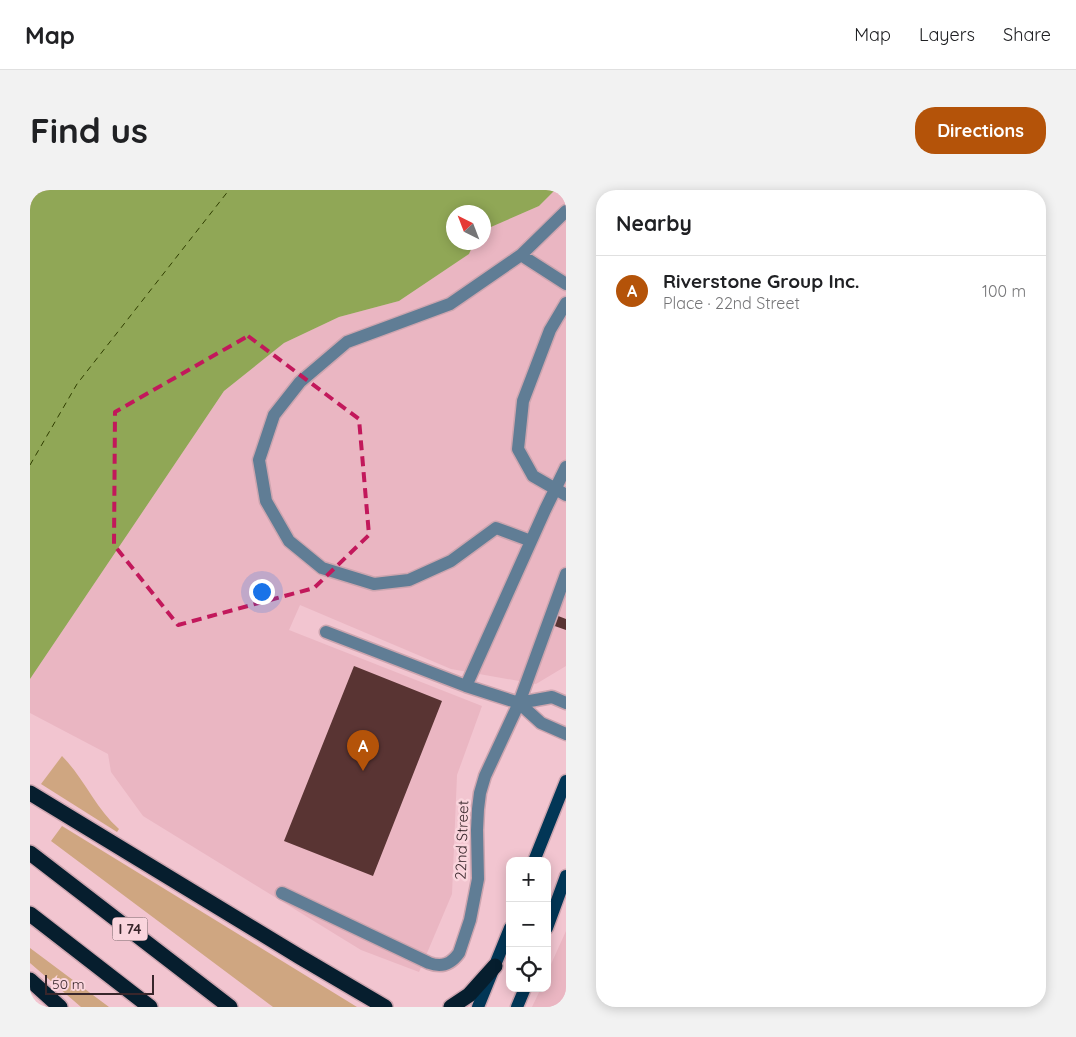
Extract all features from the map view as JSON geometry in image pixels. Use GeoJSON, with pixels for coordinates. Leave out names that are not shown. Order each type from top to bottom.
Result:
{"type":"FeatureCollection","features":[{"type":"Feature","properties":{"kind":"highway"},"geometry":{"type":"LineString","coordinates":[[36,796],[385,1007]]}},
{"type":"Feature","properties":{"kind":"highway","name":"I 74"},"geometry":{"type":"LineString","coordinates":[[30,852],[230,1007]]}},
{"type":"Feature","properties":{"kind":"highway"},"geometry":{"type":"LineString","coordinates":[[30,914],[150,1007]]}},
{"type":"Feature","properties":{"kind":"highway"},"geometry":{"type":"LineString","coordinates":[[451,1007],[469,995],[495,966]]}},
{"type":"Feature","properties":{"kind":"highway"},"geometry":{"type":"LineString","coordinates":[[30,980],[60,1007]]}},
{"type":"Feature","properties":{"kind":"highway"},"geometry":{"type":"LineString","coordinates":[[213,993],[240,1007]]}},
{"type":"Feature","properties":{"kind":"main road"},"geometry":{"type":"LineString","coordinates":[[536,857],[566,781]]}},
{"type":"Feature","properties":{"kind":"main road"},"geometry":{"type":"LineString","coordinates":[[551,917],[566,876]]}},
{"type":"Feature","properties":{"kind":"main road"},"geometry":{"type":"LineString","coordinates":[[551,928],[566,902]]}},
{"type":"Feature","properties":{"kind":"main road"},"geometry":{"type":"LineString","coordinates":[[478,1007],[506,938]]}},
{"type":"Feature","properties":{"kind":"main road"},"geometry":{"type":"LineString","coordinates":[[517,1007],[523,992]]}},
{"type":"Feature","properties":{"kind":"street"},"geometry":{"type":"LineString","coordinates":[[531,540],[496,528],[451,560],[409,580],[374,584],[322,568],[290,541],[266,502],[259,460],[274,415],[300,382],[347,342],[450,304],[521,254],[566,211]]}},
{"type":"Feature","properties":{"kind":"street"},"geometry":{"type":"LineString","coordinates":[[521,254],[566,284]]}},
{"type":"Feature","properties":{"kind":"street"},"geometry":{"type":"LineString","coordinates":[[561,492],[533,476],[518,449],[523,401],[550,330],[566,302]]}},
{"type":"Feature","properties":{"kind":"street"},"geometry":{"type":"LineString","coordinates":[[466,686],[531,540],[561,492],[566,467]]}},
{"type":"Feature","properties":{"kind":"street","name":"22nd Street"},"geometry":{"type":"LineString","coordinates":[[282,893],[437,966],[447,964],[453,960],[459,953],[470,920],[478,879],[477,830],[480,792],[485,776],[518,703],[566,574]]}},
{"type":"Feature","properties":{"kind":"street"},"geometry":{"type":"LineString","coordinates":[[326,632],[466,686],[518,703],[541,723],[566,734]]}},
{"type":"Feature","properties":{"kind":"street"},"geometry":{"type":"LineString","coordinates":[[518,703],[552,698],[566,703]]}},
{"type":"Feature","properties":{"kind":"highlighted area"},"geometry":{"type":"Polygon","coordinates":[[[248,336],[359,419],[369,535],[314,588],[178,625],[114,545],[115,412],[248,336]]]}},
{"type":"Feature","properties":{"kind":"shaded area"},"geometry":{"type":"Polygon","coordinates":[[[30,190],[555,190],[539,206],[491,227],[491,205],[446,205],[446,250],[471,250],[469,254],[399,301],[339,317],[284,343],[224,391],[30,679],[30,190]]]}},
{"type":"Feature","properties":{"kind":"shaded area"},"geometry":{"type":"Polygon","coordinates":[[[555,190],[566,190],[566,666],[536,684],[451,669],[300,605],[289,630],[482,706],[457,775],[452,894],[419,972],[361,950],[143,816],[111,772],[108,754],[30,713],[30,679],[224,391],[284,343],[339,317],[399,301],[469,254],[471,250],[491,250],[491,227],[539,206],[555,190]]]}},
{"type":"Feature","properties":{"kind":"shaded area"},"geometry":{"type":"Polygon","coordinates":[[[62,756],[103,812],[119,829],[117,832],[41,784],[62,756]]]}},
{"type":"Feature","properties":{"kind":"shaded area"},"geometry":{"type":"Polygon","coordinates":[[[62,826],[357,1007],[273,1007],[51,841],[62,826]]]}},
{"type":"Feature","properties":{"kind":"shaded area"},"geometry":{"type":"Polygon","coordinates":[[[566,931],[566,1007],[532,1007],[539,992],[551,992],[551,964],[566,931]]]}},
{"type":"Feature","properties":{"kind":"shaded area"},"geometry":{"type":"Polygon","coordinates":[[[30,948],[109,1007],[81,1007],[30,963],[30,948]]]}},
{"type":"Feature","properties":{"kind":"building"},"geometry":{"type":"Polygon","coordinates":[[[553,614],[566,619],[566,630],[549,624],[553,614]]]}},
{"type":"Feature","properties":{"kind":"building"},"geometry":{"type":"Polygon","coordinates":[[[354,666],[442,701],[373,876],[284,841],[354,666]]]}},
{"type":"Feature","properties":{"kind":"ferry route"},"geometry":{"type":"LineString","coordinates":[[30,465],[77,384],[229,190]]}},
{"type":"Feature","properties":{"kind":"place","name":"Riverstone Group Inc."},"geometry":{"type":"Point","coordinates":[363,771]}}]}
